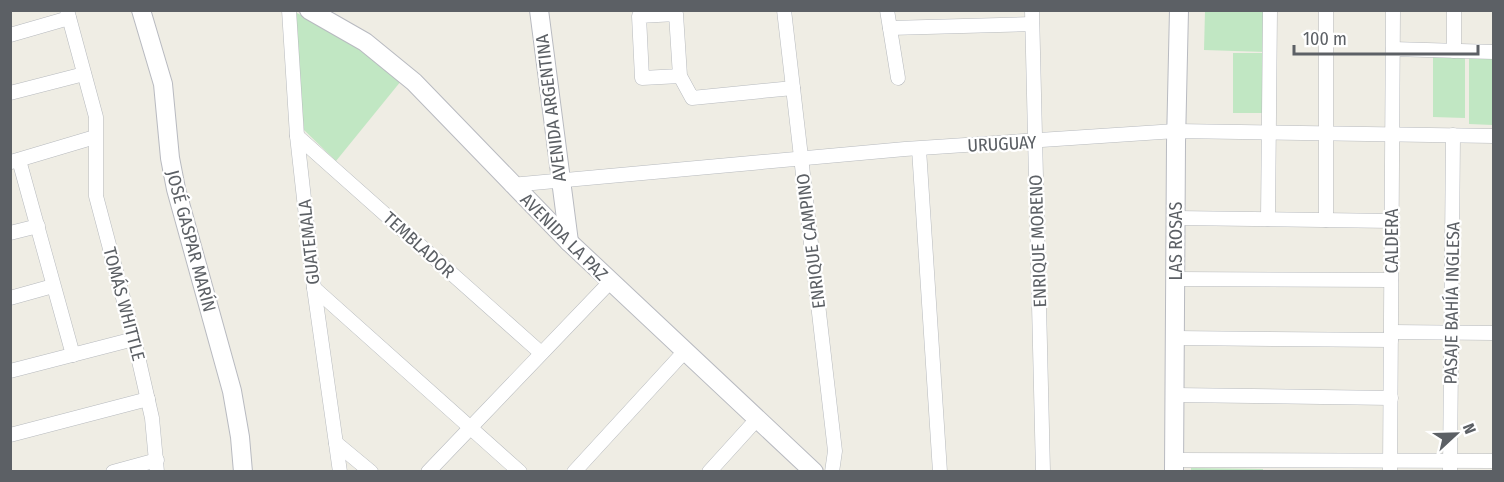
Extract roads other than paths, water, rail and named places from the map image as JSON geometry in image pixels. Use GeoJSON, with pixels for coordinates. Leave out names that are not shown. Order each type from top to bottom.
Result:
{"type":"FeatureCollection","features":[{"type":"Feature","properties":{"kind":"street","name":"JOSÉ GASPAR MARÍN"},"geometry":{"type":"LineString","coordinates":[[141,10],[163,84],[170,158],[177,189],[237,412],[243,471]]}},
{"type":"Feature","properties":{"kind":"street","name":"GUATEMALA"},"geometry":{"type":"LineString","coordinates":[[289,10],[297,136],[314,288],[340,471]]}},
{"type":"Feature","properties":{"kind":"street","name":"AVENIDA LA PAZ"},"geometry":{"type":"LineString","coordinates":[[309,10],[348,31],[398,68],[430,98],[568,242],[814,471]]}},
{"type":"Feature","properties":{"kind":"street","name":"AVENIDA ARGENTINA"},"geometry":{"type":"LineString","coordinates":[[539,10],[568,242]]}},
{"type":"Feature","properties":{"kind":"street","name":"ENRIQUE CAMPINO"},"geometry":{"type":"LineString","coordinates":[[784,10],[835,451],[832,471]]}},
{"type":"Feature","properties":{"kind":"street"},"geometry":{"type":"LineString","coordinates":[[888,10],[898,78]]}},
{"type":"Feature","properties":{"kind":"street","name":"LAS ROSAS"},"geometry":{"type":"LineString","coordinates":[[1175,466],[1176,131],[1179,10]]}},
{"type":"Feature","properties":{"kind":"street"},"geometry":{"type":"LineString","coordinates":[[1268,219],[1270,10]]}},
{"type":"Feature","properties":{"kind":"street"},"geometry":{"type":"LineString","coordinates":[[1326,10],[1326,220]]}},
{"type":"Feature","properties":{"kind":"street","name":"CALDERA"},"geometry":{"type":"LineString","coordinates":[[1390,466],[1393,10]]}},
{"type":"Feature","properties":{"kind":"street"},"geometry":{"type":"LineString","coordinates":[[1454,10],[1454,51]]}},
{"type":"Feature","properties":{"kind":"street"},"geometry":{"type":"LineString","coordinates":[[10,35],[68,14]]}},
{"type":"Feature","properties":{"kind":"street","name":"TOMÁS WHITTLE"},"geometry":{"type":"LineString","coordinates":[[68,14],[96,117],[96,196],[148,399],[157,465]]}},
{"type":"Feature","properties":{"kind":"street"},"geometry":{"type":"LineString","coordinates":[[680,76],[642,78],[639,16],[676,14],[680,76],[692,98],[793,88]]}},
{"type":"Feature","properties":{"kind":"street"},"geometry":{"type":"LineString","coordinates":[[890,28],[1032,17]]}},
{"type":"Feature","properties":{"kind":"street","name":"ENRIQUE MORENO"},"geometry":{"type":"LineString","coordinates":[[1032,17],[1043,471]]}},
{"type":"Feature","properties":{"kind":"street"},"geometry":{"type":"LineString","coordinates":[[1393,49],[1494,52]]}},
{"type":"Feature","properties":{"kind":"street"},"geometry":{"type":"LineString","coordinates":[[10,93],[84,74]]}},
{"type":"Feature","properties":{"kind":"street","name":"URUGUAY"},"geometry":{"type":"LineString","coordinates":[[511,184],[920,149],[1176,131],[1494,136]]}},
{"type":"Feature","properties":{"kind":"street","name":"PASAJE BAHÍA INGLESA"},"geometry":{"type":"LineString","coordinates":[[1450,466],[1453,135]]}},
{"type":"Feature","properties":{"kind":"street","name":"TEMBLADOR"},"geometry":{"type":"LineString","coordinates":[[297,136],[541,353]]}},
{"type":"Feature","properties":{"kind":"street"},"geometry":{"type":"LineString","coordinates":[[73,355],[38,226],[15,161],[95,137]]}},
{"type":"Feature","properties":{"kind":"street"},"geometry":{"type":"LineString","coordinates":[[920,149],[940,471]]}},
{"type":"Feature","properties":{"kind":"street"},"geometry":{"type":"LineString","coordinates":[[1176,218],[1392,221]]}},
{"type":"Feature","properties":{"kind":"street"},"geometry":{"type":"LineString","coordinates":[[10,233],[38,226]]}},
{"type":"Feature","properties":{"kind":"street"},"geometry":{"type":"LineString","coordinates":[[1175,279],[1391,280]]}},
{"type":"Feature","properties":{"kind":"street"},"geometry":{"type":"LineString","coordinates":[[428,471],[610,282]]}},
{"type":"Feature","properties":{"kind":"street"},"geometry":{"type":"LineString","coordinates":[[10,298],[53,286]]}},
{"type":"Feature","properties":{"kind":"street"},"geometry":{"type":"LineString","coordinates":[[314,288],[519,471]]}},
{"type":"Feature","properties":{"kind":"street"},"geometry":{"type":"LineString","coordinates":[[1175,338],[1494,333]]}},
{"type":"Feature","properties":{"kind":"street"},"geometry":{"type":"LineString","coordinates":[[10,371],[134,339]]}},
{"type":"Feature","properties":{"kind":"street"},"geometry":{"type":"LineString","coordinates":[[574,471],[685,351]]}},
{"type":"Feature","properties":{"kind":"street"},"geometry":{"type":"LineString","coordinates":[[1175,395],[1391,398]]}},
{"type":"Feature","properties":{"kind":"street"},"geometry":{"type":"LineString","coordinates":[[10,435],[148,399]]}},
{"type":"Feature","properties":{"kind":"street"},"geometry":{"type":"LineString","coordinates":[[709,471],[757,419]]}},
{"type":"Feature","properties":{"kind":"street"},"geometry":{"type":"LineString","coordinates":[[336,443],[371,471]]}},
{"type":"Feature","properties":{"kind":"street"},"geometry":{"type":"LineString","coordinates":[[1175,466],[1450,466],[1494,461]]}},
{"type":"Feature","properties":{"kind":"street"},"geometry":{"type":"LineString","coordinates":[[113,471],[157,465]]}}]}
